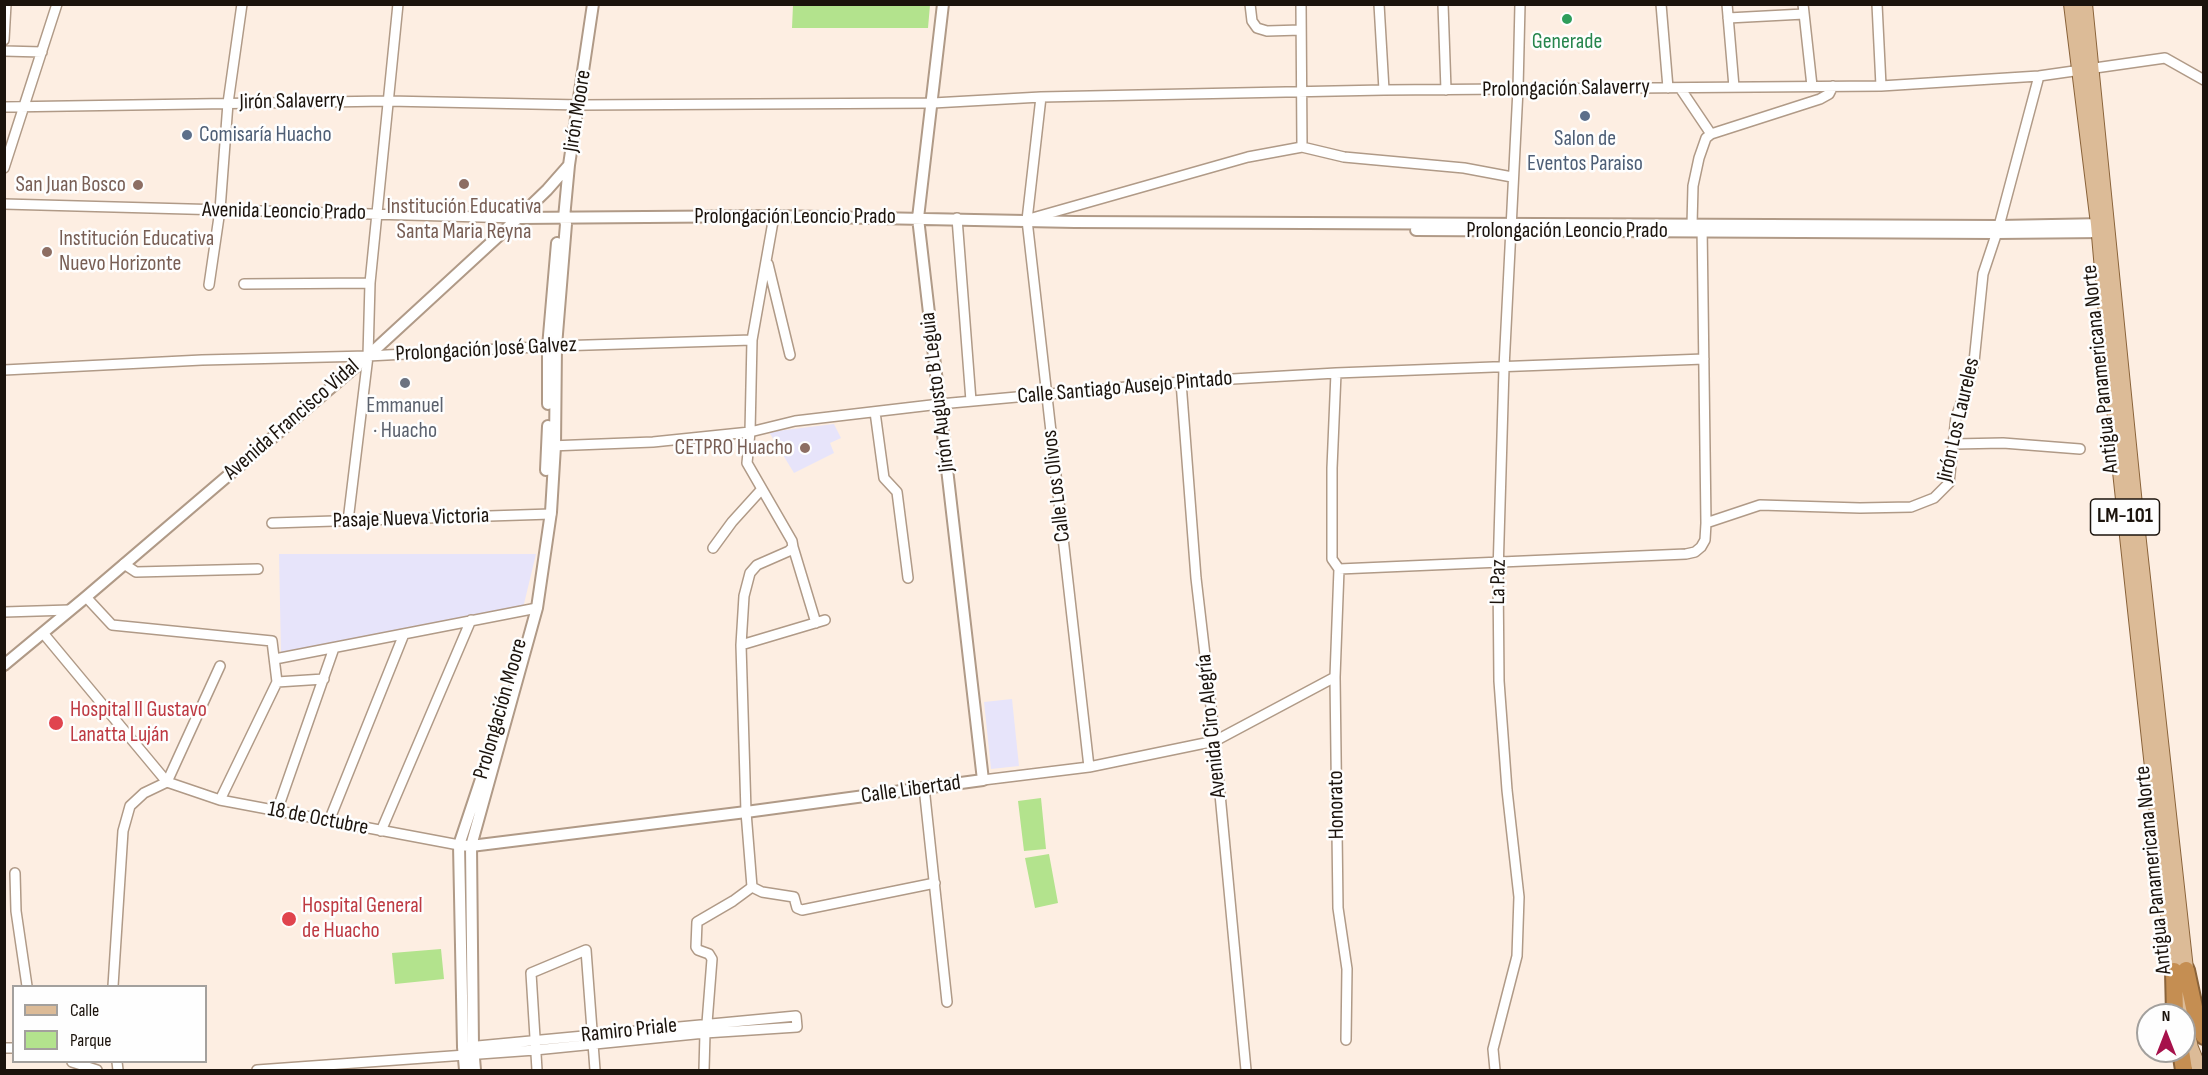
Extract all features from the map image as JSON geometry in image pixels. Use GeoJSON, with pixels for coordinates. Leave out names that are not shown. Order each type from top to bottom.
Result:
{"type":"FeatureCollection","features":[{"type":"Feature","properties":{"kind":"highway"},"geometry":{"type":"LineString","coordinates":[[2176,1003],[2180,970]]}},
{"type":"Feature","properties":{"kind":"highway"},"geometry":{"type":"LineString","coordinates":[[2180,970],[2204,1036]]}},
{"type":"Feature","properties":{"kind":"main road","name":"Antigua Panamericana Norte"},"geometry":{"type":"LineString","coordinates":[[2071,4],[2085,69],[2103,228],[2129,505],[2180,970],[2191,1048],[2200,1071]]}},
{"type":"Feature","properties":{"kind":"main road","name":"Antigua Panamericana Norte"},"geometry":{"type":"LineString","coordinates":[[2085,4],[2085,69]]}},
{"type":"Feature","properties":{"kind":"street"},"geometry":{"type":"LineString","coordinates":[[4,40],[6,4]]}},
{"type":"Feature","properties":{"kind":"street"},"geometry":{"type":"LineString","coordinates":[[4,168],[57,4]]}},
{"type":"Feature","properties":{"kind":"street"},"geometry":{"type":"LineString","coordinates":[[209,285],[220,210],[228,103],[242,4]]}},
{"type":"Feature","properties":{"kind":"street"},"geometry":{"type":"LineString","coordinates":[[348,521],[368,356],[370,283],[398,4]]}},
{"type":"Feature","properties":{"kind":"street","name":"Jirón Moore"},"geometry":{"type":"LineString","coordinates":[[552,346],[566,224],[564,218],[569,165],[580,105],[593,4]]}},
{"type":"Feature","properties":{"kind":"street","name":"Jirón Augusto B Leguia"},"geometry":{"type":"LineString","coordinates":[[943,4],[918,218],[983,780]]}},
{"type":"Feature","properties":{"kind":"street"},"geometry":{"type":"LineString","coordinates":[[1250,4],[1252,21],[1257,28],[1267,31],[1300,30]]}},
{"type":"Feature","properties":{"kind":"street"},"geometry":{"type":"LineString","coordinates":[[1301,4],[1302,147]]}},
{"type":"Feature","properties":{"kind":"street"},"geometry":{"type":"LineString","coordinates":[[1379,4],[1384,90]]}},
{"type":"Feature","properties":{"kind":"street"},"geometry":{"type":"LineString","coordinates":[[1443,4],[1446,90]]}},
{"type":"Feature","properties":{"kind":"street","name":"La Paz"},"geometry":{"type":"LineString","coordinates":[[1495,1071],[1493,1049],[1517,956],[1519,897],[1507,789],[1499,681],[1499,561],[1504,368],[1520,4]]}},
{"type":"Feature","properties":{"kind":"street"},"geometry":{"type":"LineString","coordinates":[[1661,4],[1668,87]]}},
{"type":"Feature","properties":{"kind":"street"},"geometry":{"type":"LineString","coordinates":[[1727,4],[1734,87]]}},
{"type":"Feature","properties":{"kind":"street"},"geometry":{"type":"LineString","coordinates":[[1877,4],[1881,86]]}},
{"type":"Feature","properties":{"kind":"street"},"geometry":{"type":"LineString","coordinates":[[1728,18],[1803,9],[1812,86]]}},
{"type":"Feature","properties":{"kind":"street"},"geometry":{"type":"LineString","coordinates":[[4,51],[42,52]]}},
{"type":"Feature","properties":{"kind":"street","name":"Prolongación Salaverry"},"geometry":{"type":"LineString","coordinates":[[933,104],[1041,97],[1384,90],[1881,86],[2039,76],[2164,58],[2204,80]]}},
{"type":"Feature","properties":{"kind":"street","name":"Jirón Los Laureles"},"geometry":{"type":"LineString","coordinates":[[1706,523],[1760,505],[1911,507],[1934,498],[1949,483],[1956,417],[1974,362],[1983,274],[2039,76]]}},
{"type":"Feature","properties":{"kind":"street"},"geometry":{"type":"LineString","coordinates":[[1339,568],[1690,553],[1698,550],[1704,544],[1706,523],[1704,359],[1699,227],[1692,201],[1695,172],[1703,144],[1711,134],[1820,99],[1829,94],[1833,86]]}},
{"type":"Feature","properties":{"kind":"street"},"geometry":{"type":"LineString","coordinates":[[1680,87],[1711,134]]}},
{"type":"Feature","properties":{"kind":"street","name":"Calle Los Olivos"},"geometry":{"type":"LineString","coordinates":[[1041,97],[1027,219],[1089,767]]}},
{"type":"Feature","properties":{"kind":"street","name":"Jirón Salaverry"},"geometry":{"type":"LineString","coordinates":[[4,107],[388,101],[580,105],[933,104]]}},
{"type":"Feature","properties":{"kind":"street","name":"Prolongación Leoncio Prado"},"geometry":{"type":"LineString","coordinates":[[1027,219],[1248,157],[1302,147],[1344,157],[1464,168],[1512,177]]}},
{"type":"Feature","properties":{"kind":"street","name":"Avenida Francisco Vidal"},"geometry":{"type":"LineString","coordinates":[[4,665],[87,597],[368,356],[548,190],[569,165]]}},
{"type":"Feature","properties":{"kind":"street","name":"Avenida Leoncio Prado"},"geometry":{"type":"LineString","coordinates":[[4,204],[564,218]]}},
{"type":"Feature","properties":{"kind":"street"},"geometry":{"type":"LineString","coordinates":[[741,645],[821,621],[792,541],[747,463],[752,340],[774,216]]}},
{"type":"Feature","properties":{"kind":"street","name":"Prolongación Leoncio Prado"},"geometry":{"type":"LineString","coordinates":[[564,218],[774,216],[1511,227],[1997,230],[2103,228]]}},
{"type":"Feature","properties":{"kind":"street"},"geometry":{"type":"LineString","coordinates":[[957,218],[971,401]]}},
{"type":"Feature","properties":{"kind":"street"},"geometry":{"type":"LineString","coordinates":[[767,260],[790,355]]}},
{"type":"Feature","properties":{"kind":"street"},"geometry":{"type":"LineString","coordinates":[[244,284],[370,283]]}},
{"type":"Feature","properties":{"kind":"street","name":"Prolongación José Galvez"},"geometry":{"type":"LineString","coordinates":[[4,370],[368,356],[552,346],[752,340]]}},
{"type":"Feature","properties":{"kind":"street","name":"Prolongación Moore"},"geometry":{"type":"LineString","coordinates":[[465,1071],[468,1051],[471,846],[534,609],[548,514],[552,346]]}},
{"type":"Feature","properties":{"kind":"street","name":"Calle Santiago Ausejo Pintado"},"geometry":{"type":"LineString","coordinates":[[551,446],[653,442],[750,432],[795,421],[940,404],[1181,382],[1336,373],[1704,359]]}},
{"type":"Feature","properties":{"kind":"street","name":"Honorato"},"geometry":{"type":"LineString","coordinates":[[1336,373],[1332,468],[1332,559],[1339,568],[1335,677],[1338,909],[1347,969],[1346,1040]]}},
{"type":"Feature","properties":{"kind":"street","name":"Avenida Ciro Alegría"},"geometry":{"type":"LineString","coordinates":[[1181,382],[1196,579],[1215,741],[1246,1071]]}},
{"type":"Feature","properties":{"kind":"street"},"geometry":{"type":"LineString","coordinates":[[875,412],[884,478],[897,492],[908,578]]}},
{"type":"Feature","properties":{"kind":"street"},"geometry":{"type":"LineString","coordinates":[[1954,444],[2003,443],[2080,449]]}},
{"type":"Feature","properties":{"kind":"street"},"geometry":{"type":"LineString","coordinates":[[713,548],[740,512],[761,490]]}},
{"type":"Feature","properties":{"kind":"street","name":"Pasaje Nueva Victoria"},"geometry":{"type":"LineString","coordinates":[[272,523],[548,514]]}},
{"type":"Feature","properties":{"kind":"street"},"geometry":{"type":"LineString","coordinates":[[752,887],[746,812],[741,645],[744,596],[750,573],[757,565],[793,547]]}},
{"type":"Feature","properties":{"kind":"street"},"geometry":{"type":"LineString","coordinates":[[124,564],[136,572],[258,569]]}},
{"type":"Feature","properties":{"kind":"street"},"geometry":{"type":"LineString","coordinates":[[87,597],[112,625],[272,641],[277,682],[220,800]]}},
{"type":"Feature","properties":{"kind":"street"},"geometry":{"type":"LineString","coordinates":[[275,658],[534,609]]}},
{"type":"Feature","properties":{"kind":"street","name":"Prolongación Moore"},"geometry":{"type":"LineString","coordinates":[[475,1071],[468,1051],[459,845],[534,609]]}},
{"type":"Feature","properties":{"kind":"street"},"geometry":{"type":"LineString","coordinates":[[4,612],[70,610]]}},
{"type":"Feature","properties":{"kind":"street"},"geometry":{"type":"LineString","coordinates":[[381,831],[471,620]]}},
{"type":"Feature","properties":{"kind":"street"},"geometry":{"type":"LineString","coordinates":[[43,633],[167,782]]}},
{"type":"Feature","properties":{"kind":"street"},"geometry":{"type":"LineString","coordinates":[[329,821],[404,634]]}},
{"type":"Feature","properties":{"kind":"street"},"geometry":{"type":"LineString","coordinates":[[277,811],[334,648]]}},
{"type":"Feature","properties":{"kind":"street"},"geometry":{"type":"LineString","coordinates":[[113,985],[123,831],[130,806],[144,793],[167,782],[220,666]]}},
{"type":"Feature","properties":{"kind":"street","name":"Calle Libertad"},"geometry":{"type":"LineString","coordinates":[[471,846],[1089,767],[1215,741],[1335,677]]}},
{"type":"Feature","properties":{"kind":"street"},"geometry":{"type":"LineString","coordinates":[[277,682],[324,679]]}},
{"type":"Feature","properties":{"kind":"street","name":"18 de Octubre"},"geometry":{"type":"LineString","coordinates":[[167,782],[220,800],[471,846]]}},
{"type":"Feature","properties":{"kind":"street"},"geometry":{"type":"LineString","coordinates":[[924,787],[947,1002]]}},
{"type":"Feature","properties":{"kind":"street"},"geometry":{"type":"LineString","coordinates":[[15,873],[16,911],[27,985]]}},
{"type":"Feature","properties":{"kind":"street"},"geometry":{"type":"LineString","coordinates":[[752,887],[762,892],[794,897],[798,908],[802,910],[935,883]]}},
{"type":"Feature","properties":{"kind":"street"},"geometry":{"type":"LineString","coordinates":[[704,1071],[712,959],[709,954],[696,947],[697,922],[752,887]]}},
{"type":"Feature","properties":{"kind":"street"},"geometry":{"type":"LineString","coordinates":[[537,1071],[531,972],[586,950],[595,1071]]}},
{"type":"Feature","properties":{"kind":"street","name":"Ramiro Priale"},"geometry":{"type":"LineString","coordinates":[[257,1071],[339,1068],[468,1051],[706,1028],[796,1016],[796,1027],[706,1028]]}},
{"type":"Feature","properties":{"kind":"street"},"geometry":{"type":"LineString","coordinates":[[399,1060],[400,1071]]}},
{"type":"Feature","properties":{"kind":"street"},"geometry":{"type":"LineString","coordinates":[[75,1063],[97,1071]]}},
{"type":"Feature","properties":{"kind":"shaded area","name":"CETPRO Huacho"},"geometry":{"type":"Polygon","coordinates":[[[834,424],[841,438],[830,443],[834,453],[794,473],[769,432],[834,424]]]}},
{"type":"Feature","properties":{"kind":"shaded area"},"geometry":{"type":"Polygon","coordinates":[[[279,554],[536,554],[523,608],[281,654],[279,554]]]}},
{"type":"Feature","properties":{"kind":"shaded area"},"geometry":{"type":"Polygon","coordinates":[[[1012,699],[1019,766],[991,769],[984,702],[1012,699]]]}},
{"type":"Feature","properties":{"kind":"green space"},"geometry":{"type":"Polygon","coordinates":[[[793,4],[930,5],[928,28],[792,28],[793,4]]]}},
{"type":"Feature","properties":{"kind":"green space"},"geometry":{"type":"Polygon","coordinates":[[[1041,798],[1046,849],[1024,851],[1018,801],[1041,798]]]}},
{"type":"Feature","properties":{"kind":"green space"},"geometry":{"type":"Polygon","coordinates":[[[1049,854],[1058,903],[1035,908],[1025,858],[1049,854]]]}},
{"type":"Feature","properties":{"kind":"green space"},"geometry":{"type":"Polygon","coordinates":[[[441,949],[444,979],[395,984],[392,953],[441,949]]]}},
{"type":"Feature","properties":{"kind":"place","name":"Generade"},"geometry":{"type":"Point","coordinates":[1567,19]}},
{"type":"Feature","properties":{"kind":"place","name":"Salon de Eventos Paraiso"},"geometry":{"type":"Point","coordinates":[1585,116]}},
{"type":"Feature","properties":{"kind":"place","name":"Comisaría Huacho"},"geometry":{"type":"Point","coordinates":[187,135]}},
{"type":"Feature","properties":{"kind":"place","name":"Institución Educativa Santa Maria Reyna"},"geometry":{"type":"Point","coordinates":[464,184]}},
{"type":"Feature","properties":{"kind":"place","name":"San Juan Bosco"},"geometry":{"type":"Point","coordinates":[138,185]}},
{"type":"Feature","properties":{"kind":"place","name":"Institución Educativa Nuevo Horizonte"},"geometry":{"type":"Point","coordinates":[47,252]}},
{"type":"Feature","properties":{"kind":"place","name":"Emmanuel · Huacho"},"geometry":{"type":"Point","coordinates":[405,383]}},
{"type":"Feature","properties":{"kind":"place","name":"CETPRO Huacho"},"geometry":{"type":"Point","coordinates":[805,448]}},
{"type":"Feature","properties":{"kind":"place","name":"Hospital II Gustavo Lanatta Luján"},"geometry":{"type":"Point","coordinates":[56,723]}},
{"type":"Feature","properties":{"kind":"place","name":"Hospital General de Huacho"},"geometry":{"type":"Point","coordinates":[289,919]}}]}
